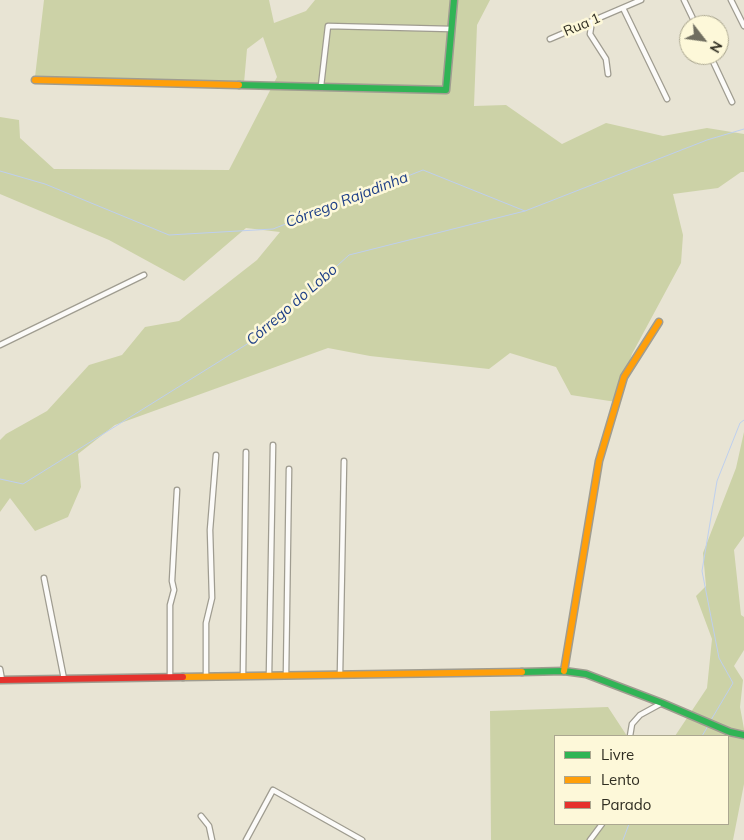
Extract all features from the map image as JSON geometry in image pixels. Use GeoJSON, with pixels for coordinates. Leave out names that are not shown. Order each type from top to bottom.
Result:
{"type":"FeatureCollection","features":[{"type":"Feature","properties":{"kind":"street"},"geometry":{"type":"LineString","coordinates":[[35,80],[446,90],[454,0]]}},
{"type":"Feature","properties":{"kind":"street","name":"Rua 1"},"geometry":{"type":"LineString","coordinates":[[550,39],[641,0]]}},
{"type":"Feature","properties":{"kind":"street"},"geometry":{"type":"LineString","coordinates":[[684,0],[691,15]]}},
{"type":"Feature","properties":{"kind":"street"},"geometry":{"type":"LineString","coordinates":[[731,0],[744,26]]}},
{"type":"Feature","properties":{"kind":"street"},"geometry":{"type":"LineString","coordinates":[[623,8],[667,99]]}},
{"type":"Feature","properties":{"kind":"street"},"geometry":{"type":"LineString","coordinates":[[592,21],[590,34],[606,59],[608,74]]}},
{"type":"Feature","properties":{"kind":"street"},"geometry":{"type":"LineString","coordinates":[[321,86],[328,26],[451,29]]}},
{"type":"Feature","properties":{"kind":"street"},"geometry":{"type":"LineString","coordinates":[[715,65],[732,102]]}},
{"type":"Feature","properties":{"kind":"street"},"geometry":{"type":"LineString","coordinates":[[0,345],[144,275]]}},
{"type":"Feature","properties":{"kind":"street"},"geometry":{"type":"LineString","coordinates":[[564,671],[599,461],[624,377],[659,322]]}},
{"type":"Feature","properties":{"kind":"street"},"geometry":{"type":"LineString","coordinates":[[269,675],[273,445]]}},
{"type":"Feature","properties":{"kind":"street"},"geometry":{"type":"LineString","coordinates":[[242,675],[246,452]]}},
{"type":"Feature","properties":{"kind":"street"},"geometry":{"type":"LineString","coordinates":[[206,676],[206,623],[212,598],[210,530],[216,455]]}},
{"type":"Feature","properties":{"kind":"street"},"geometry":{"type":"LineString","coordinates":[[340,674],[344,461]]}},
{"type":"Feature","properties":{"kind":"street"},"geometry":{"type":"LineString","coordinates":[[286,675],[288,469]]}},
{"type":"Feature","properties":{"kind":"street"},"geometry":{"type":"LineString","coordinates":[[170,677],[170,605],[174,590],[172,581],[177,490]]}},
{"type":"Feature","properties":{"kind":"street"},"geometry":{"type":"LineString","coordinates":[[44,578],[64,679]]}},
{"type":"Feature","properties":{"kind":"street"},"geometry":{"type":"LineString","coordinates":[[0,669],[1,680],[564,671],[586,674],[730,732],[744,735]]}},
{"type":"Feature","properties":{"kind":"street"},"geometry":{"type":"LineString","coordinates":[[630,735],[632,724],[640,715],[662,703]]}},
{"type":"Feature","properties":{"kind":"street"},"geometry":{"type":"LineString","coordinates":[[246,840],[273,790],[362,840]]}},
{"type":"Feature","properties":{"kind":"street"},"geometry":{"type":"LineString","coordinates":[[201,816],[209,826],[212,840]]}},
{"type":"Feature","properties":{"kind":"street"},"geometry":{"type":"LineString","coordinates":[[590,840],[601,825]]}},
{"type":"Feature","properties":{"kind":"green space"},"geometry":{"type":"Polygon","coordinates":[[[44,0],[269,0],[274,23],[306,11],[315,0],[490,0],[477,25],[474,106],[506,105],[562,144],[606,123],[663,136],[707,128],[744,134],[744,172],[741,172],[718,188],[673,194],[683,235],[681,263],[632,354],[616,402],[571,395],[556,367],[510,353],[489,369],[370,356],[328,348],[115,425],[78,454],[81,487],[68,517],[35,531],[10,498],[0,512],[0,440],[6,434],[47,411],[89,365],[122,355],[145,327],[179,321],[257,260],[280,232],[246,228],[184,281],[109,240],[0,194],[0,117],[19,120],[20,138],[54,169],[229,170],[277,77],[263,37],[247,49],[244,83],[35,77],[44,0]]]}},
{"type":"Feature","properties":{"kind":"green space"},"geometry":{"type":"Polygon","coordinates":[[[744,432],[744,536],[734,550],[741,615],[744,617],[744,650],[734,666],[743,680],[740,707],[744,729],[744,784],[733,840],[491,840],[490,711],[608,707],[626,735],[554,735],[554,825],[729,825],[729,735],[676,735],[707,688],[712,639],[696,596],[706,586],[703,553],[736,468],[744,432]]]}},
{"type":"Feature","properties":{"kind":"waterway","name":"Córrego Rajadinha"},"geometry":{"type":"LineString","coordinates":[[0,171],[45,184],[169,235],[273,229],[423,170],[525,211],[707,140],[744,129]]}},
{"type":"Feature","properties":{"kind":"waterway","name":"Córrego do Lobo"},"geometry":{"type":"LineString","coordinates":[[0,479],[23,484],[260,336],[349,255],[525,211]]}},
{"type":"Feature","properties":{"kind":"waterway"},"geometry":{"type":"LineString","coordinates":[[711,720],[733,683],[719,658],[702,571],[717,481],[740,423],[744,420]]}},
{"type":"Feature","properties":{"kind":"waterway"},"geometry":{"type":"LineString","coordinates":[[703,735],[708,726]]}},
{"type":"Feature","properties":{"kind":"waterway"},"geometry":{"type":"LineString","coordinates":[[623,840],[629,825]]}},
{"type":"Feature","properties":{"kind":"traffic: fast"},"geometry":{"type":"LineString","coordinates":[[239,85],[446,90],[454,0]]}},
{"type":"Feature","properties":{"kind":"traffic: fast"},"geometry":{"type":"LineString","coordinates":[[522,672],[564,671],[586,674],[730,732],[744,735]]}},
{"type":"Feature","properties":{"kind":"traffic: slow"},"geometry":{"type":"LineString","coordinates":[[35,80],[239,85]]}},
{"type":"Feature","properties":{"kind":"traffic: slow"},"geometry":{"type":"LineString","coordinates":[[564,671],[599,461],[624,377],[659,322]]}},
{"type":"Feature","properties":{"kind":"traffic: slow"},"geometry":{"type":"LineString","coordinates":[[183,677],[522,672]]}},
{"type":"Feature","properties":{"kind":"traffic: jam"},"geometry":{"type":"LineString","coordinates":[[0,680],[183,677]]}}]}
